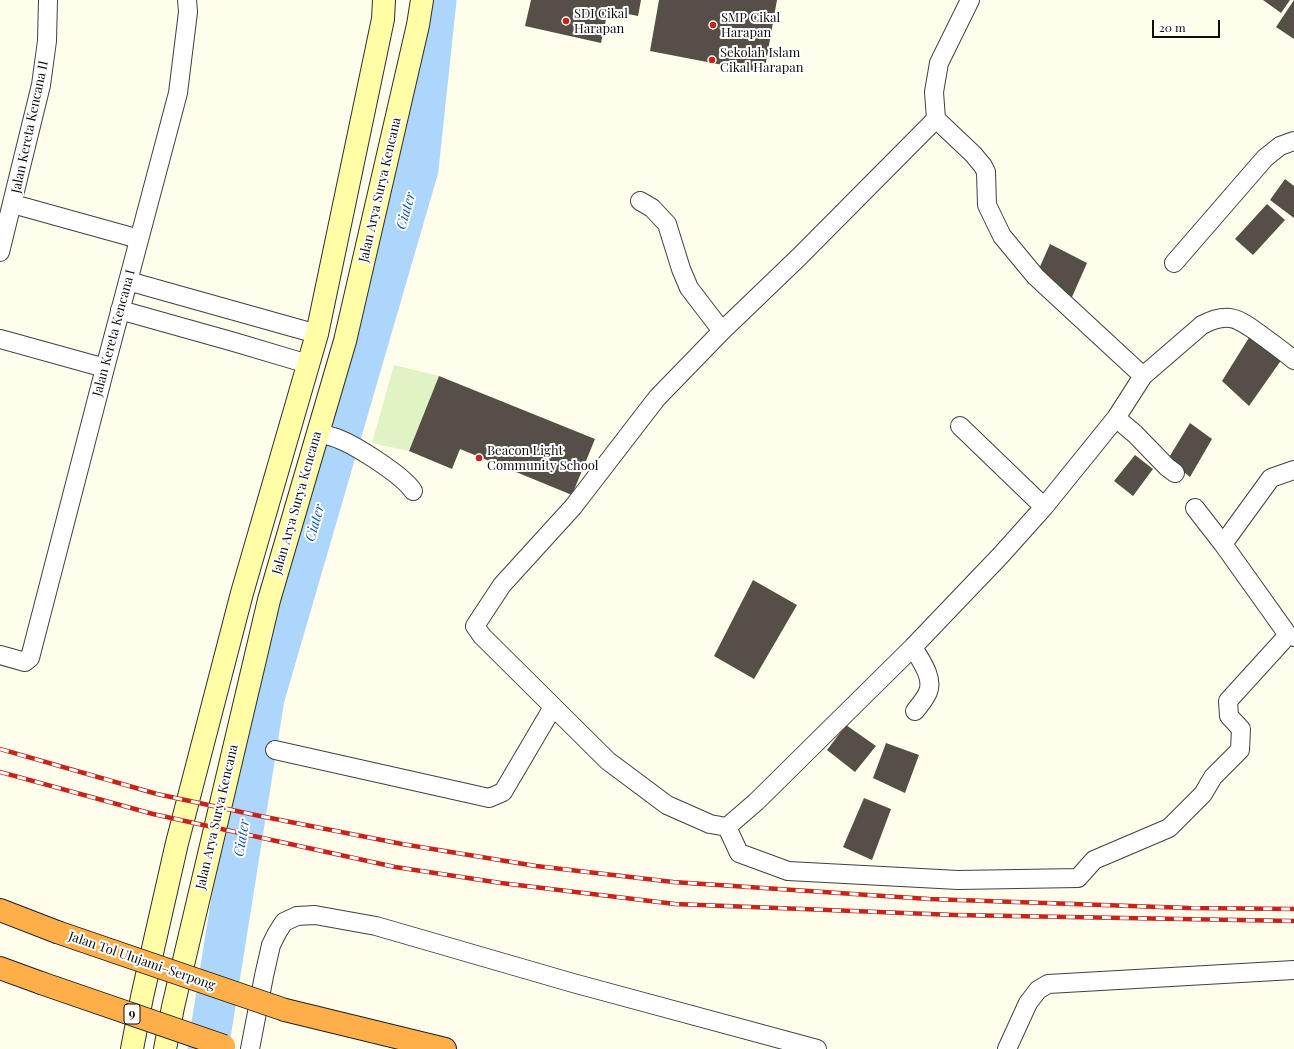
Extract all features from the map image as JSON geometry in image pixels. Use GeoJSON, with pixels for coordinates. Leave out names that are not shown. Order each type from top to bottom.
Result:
{"type":"FeatureCollection","features":[{"type":"Feature","properties":{"kind":"highway","name":"Jalan Tol Ulujami–Serpong"},"geometry":{"type":"LineString","coordinates":[[0,910],[57,932],[285,1010]]}},
{"type":"Feature","properties":{"kind":"highway","name":"9"},"geometry":{"type":"LineString","coordinates":[[0,968],[233,1049]]}},
{"type":"Feature","properties":{"kind":"highway"},"geometry":{"type":"LineString","coordinates":[[285,1010],[416,1049]]}},
{"type":"Feature","properties":{"kind":"highway"},"geometry":{"type":"LineString","coordinates":[[285,1010],[445,1049]]}},
{"type":"Feature","properties":{"kind":"street","name":"Jalan Kereta Kencana II"},"geometry":{"type":"LineString","coordinates":[[0,252],[41,85],[47,41],[48,0]]}},
{"type":"Feature","properties":{"kind":"street","name":"Jalan Kereta Kencana I"},"geometry":{"type":"LineString","coordinates":[[0,655],[25,662],[32,654],[120,310],[178,93],[188,12],[187,0]]}},
{"type":"Feature","properties":{"kind":"street"},"geometry":{"type":"LineString","coordinates":[[132,1049],[142,997],[177,843],[242,593],[317,334],[383,19],[384,0]]}},
{"type":"Feature","properties":{"kind":"street","name":"Jalan Arya Surya Kencana"},"geometry":{"type":"LineString","coordinates":[[165,1049],[173,1007],[269,600],[325,435],[335,372],[345,341],[422,0]]}},
{"type":"Feature","properties":{"kind":"street"},"geometry":{"type":"LineString","coordinates":[[970,0],[939,63],[934,92],[936,119],[973,154],[986,172],[987,204],[1002,236],[1036,277],[1143,376]]}},
{"type":"Feature","properties":{"kind":"street"},"geometry":{"type":"LineString","coordinates":[[727,827],[710,824],[667,805],[608,761],[482,636],[475,626],[502,585],[572,507],[657,398],[722,331],[799,258],[936,119]]}},
{"type":"Feature","properties":{"kind":"street"},"geometry":{"type":"LineString","coordinates":[[1174,263],[1265,158],[1280,146],[1294,141]]}},
{"type":"Feature","properties":{"kind":"street"},"geometry":{"type":"LineString","coordinates":[[640,201],[652,208],[668,224],[681,269],[689,288],[722,331]]}},
{"type":"Feature","properties":{"kind":"street"},"geometry":{"type":"LineString","coordinates":[[13,204],[139,239]]}},
{"type":"Feature","properties":{"kind":"street"},"geometry":{"type":"LineString","coordinates":[[128,281],[345,341]]}},
{"type":"Feature","properties":{"kind":"street"},"geometry":{"type":"LineString","coordinates":[[120,310],[335,372]]}},
{"type":"Feature","properties":{"kind":"street"},"geometry":{"type":"LineString","coordinates":[[727,827],[762,797],[913,647],[1001,555],[1044,507],[1116,418],[1143,376],[1202,325],[1212,320],[1228,318],[1243,321],[1294,360]]}},
{"type":"Feature","properties":{"kind":"street"},"geometry":{"type":"LineString","coordinates":[[0,339],[105,368]]}},
{"type":"Feature","properties":{"kind":"street"},"geometry":{"type":"LineString","coordinates":[[1116,418],[1175,473]]}},
{"type":"Feature","properties":{"kind":"street"},"geometry":{"type":"LineString","coordinates":[[960,426],[1044,507]]}},
{"type":"Feature","properties":{"kind":"street"},"geometry":{"type":"LineString","coordinates":[[325,435],[351,444],[403,478],[413,490]]}},
{"type":"Feature","properties":{"kind":"street"},"geometry":{"type":"LineString","coordinates":[[1223,544],[1271,478],[1294,470]]}},
{"type":"Feature","properties":{"kind":"street"},"geometry":{"type":"LineString","coordinates":[[727,827],[738,853],[788,870],[958,880],[1078,878],[1094,860],[1169,828],[1202,794],[1213,777],[1240,750],[1241,729],[1229,716],[1228,701],[1291,636],[1195,508]]}},
{"type":"Feature","properties":{"kind":"street"},"geometry":{"type":"LineString","coordinates":[[242,593],[269,600]]}},
{"type":"Feature","properties":{"kind":"street"},"geometry":{"type":"LineString","coordinates":[[913,647],[927,672],[930,682],[929,691],[926,697],[915,711]]}},
{"type":"Feature","properties":{"kind":"street"},"geometry":{"type":"LineString","coordinates":[[275,750],[489,798],[503,792],[553,707]]}},
{"type":"Feature","properties":{"kind":"street"},"geometry":{"type":"LineString","coordinates":[[250,1049],[271,945],[284,922],[297,916],[315,915],[376,926],[573,983],[817,1049]]}},
{"type":"Feature","properties":{"kind":"street"},"geometry":{"type":"LineString","coordinates":[[1007,1049],[1028,1003],[1038,990],[1048,984],[1294,970]]}},
{"type":"Feature","properties":{"kind":"street"},"geometry":{"type":"LineString","coordinates":[[142,997],[173,1007]]}},
{"type":"Feature","properties":{"kind":"green space"},"geometry":{"type":"Polygon","coordinates":[[[394,365],[439,376],[409,451],[372,443],[394,365]]]}},
{"type":"Feature","properties":{"kind":"building","name":"SDI Cikal Harapan"},"geometry":{"type":"Polygon","coordinates":[[[531,0],[641,0],[638,16],[608,10],[601,43],[525,26],[531,0]]]}},
{"type":"Feature","properties":{"kind":"building","name":"SMP Cikal Harapan"},"geometry":{"type":"Polygon","coordinates":[[[659,0],[777,0],[764,73],[650,51],[659,0]]]}},
{"type":"Feature","properties":{"kind":"building"},"geometry":{"type":"Polygon","coordinates":[[[1263,0],[1290,0],[1281,13],[1263,0]]]}},
{"type":"Feature","properties":{"kind":"building"},"geometry":{"type":"Polygon","coordinates":[[[1294,0],[1294,39],[1276,27],[1294,0]]]}},
{"type":"Feature","properties":{"kind":"building"},"geometry":{"type":"Polygon","coordinates":[[[1285,179],[1294,186],[1294,218],[1270,200],[1285,179]]]}},
{"type":"Feature","properties":{"kind":"building"},"geometry":{"type":"Polygon","coordinates":[[[1267,204],[1285,220],[1253,255],[1235,239],[1267,204]]]}},
{"type":"Feature","properties":{"kind":"building"},"geometry":{"type":"Polygon","coordinates":[[[1050,244],[1087,263],[1072,297],[1038,271],[1050,244]]]}},
{"type":"Feature","properties":{"kind":"building"},"geometry":{"type":"Polygon","coordinates":[[[1250,336],[1282,359],[1249,406],[1222,381],[1250,336]]]}},
{"type":"Feature","properties":{"kind":"building"},"geometry":{"type":"Polygon","coordinates":[[[439,376],[595,439],[572,495],[460,449],[452,469],[409,451],[439,376]]]}},
{"type":"Feature","properties":{"kind":"building"},"geometry":{"type":"Polygon","coordinates":[[[1190,423],[1212,439],[1190,477],[1168,459],[1190,423]]]}},
{"type":"Feature","properties":{"kind":"building"},"geometry":{"type":"Polygon","coordinates":[[[1135,455],[1153,469],[1133,496],[1114,481],[1135,455]]]}},
{"type":"Feature","properties":{"kind":"building"},"geometry":{"type":"Polygon","coordinates":[[[753,580],[797,605],[754,679],[714,656],[753,580]]]}},
{"type":"Feature","properties":{"kind":"building"},"geometry":{"type":"Polygon","coordinates":[[[846,725],[876,746],[855,772],[827,750],[846,725]]]}},
{"type":"Feature","properties":{"kind":"building"},"geometry":{"type":"Polygon","coordinates":[[[886,743],[919,755],[905,793],[873,778],[886,743]]]}},
{"type":"Feature","properties":{"kind":"building"},"geometry":{"type":"Polygon","coordinates":[[[864,798],[891,809],[872,860],[843,847],[864,798]]]}},
{"type":"Feature","properties":{"kind":"waterway","name":"Ciater"},"geometry":{"type":"LineString","coordinates":[[208,1049],[264,698],[418,169],[436,0]]}},
{"type":"Feature","properties":{"kind":"railway"},"geometry":{"type":"LineString","coordinates":[[0,749],[157,794],[402,844],[536,866],[673,882],[929,899],[1189,908],[1294,909]]}},
{"type":"Feature","properties":{"kind":"railway"},"geometry":{"type":"LineString","coordinates":[[0,772],[153,814],[395,867],[501,883],[675,904],[955,915],[1294,921]]}},
{"type":"Feature","properties":{"kind":"place","name":"SDI Cikal Harapan"},"geometry":{"type":"Point","coordinates":[566,21]}},
{"type":"Feature","properties":{"kind":"place","name":"SMP Cikal Harapan"},"geometry":{"type":"Point","coordinates":[713,25]}},
{"type":"Feature","properties":{"kind":"place","name":"Sekolah Islam Cikal Harapan"},"geometry":{"type":"Point","coordinates":[712,60]}},
{"type":"Feature","properties":{"kind":"place","name":"Beacon Light Community School"},"geometry":{"type":"Point","coordinates":[479,458]}}]}
